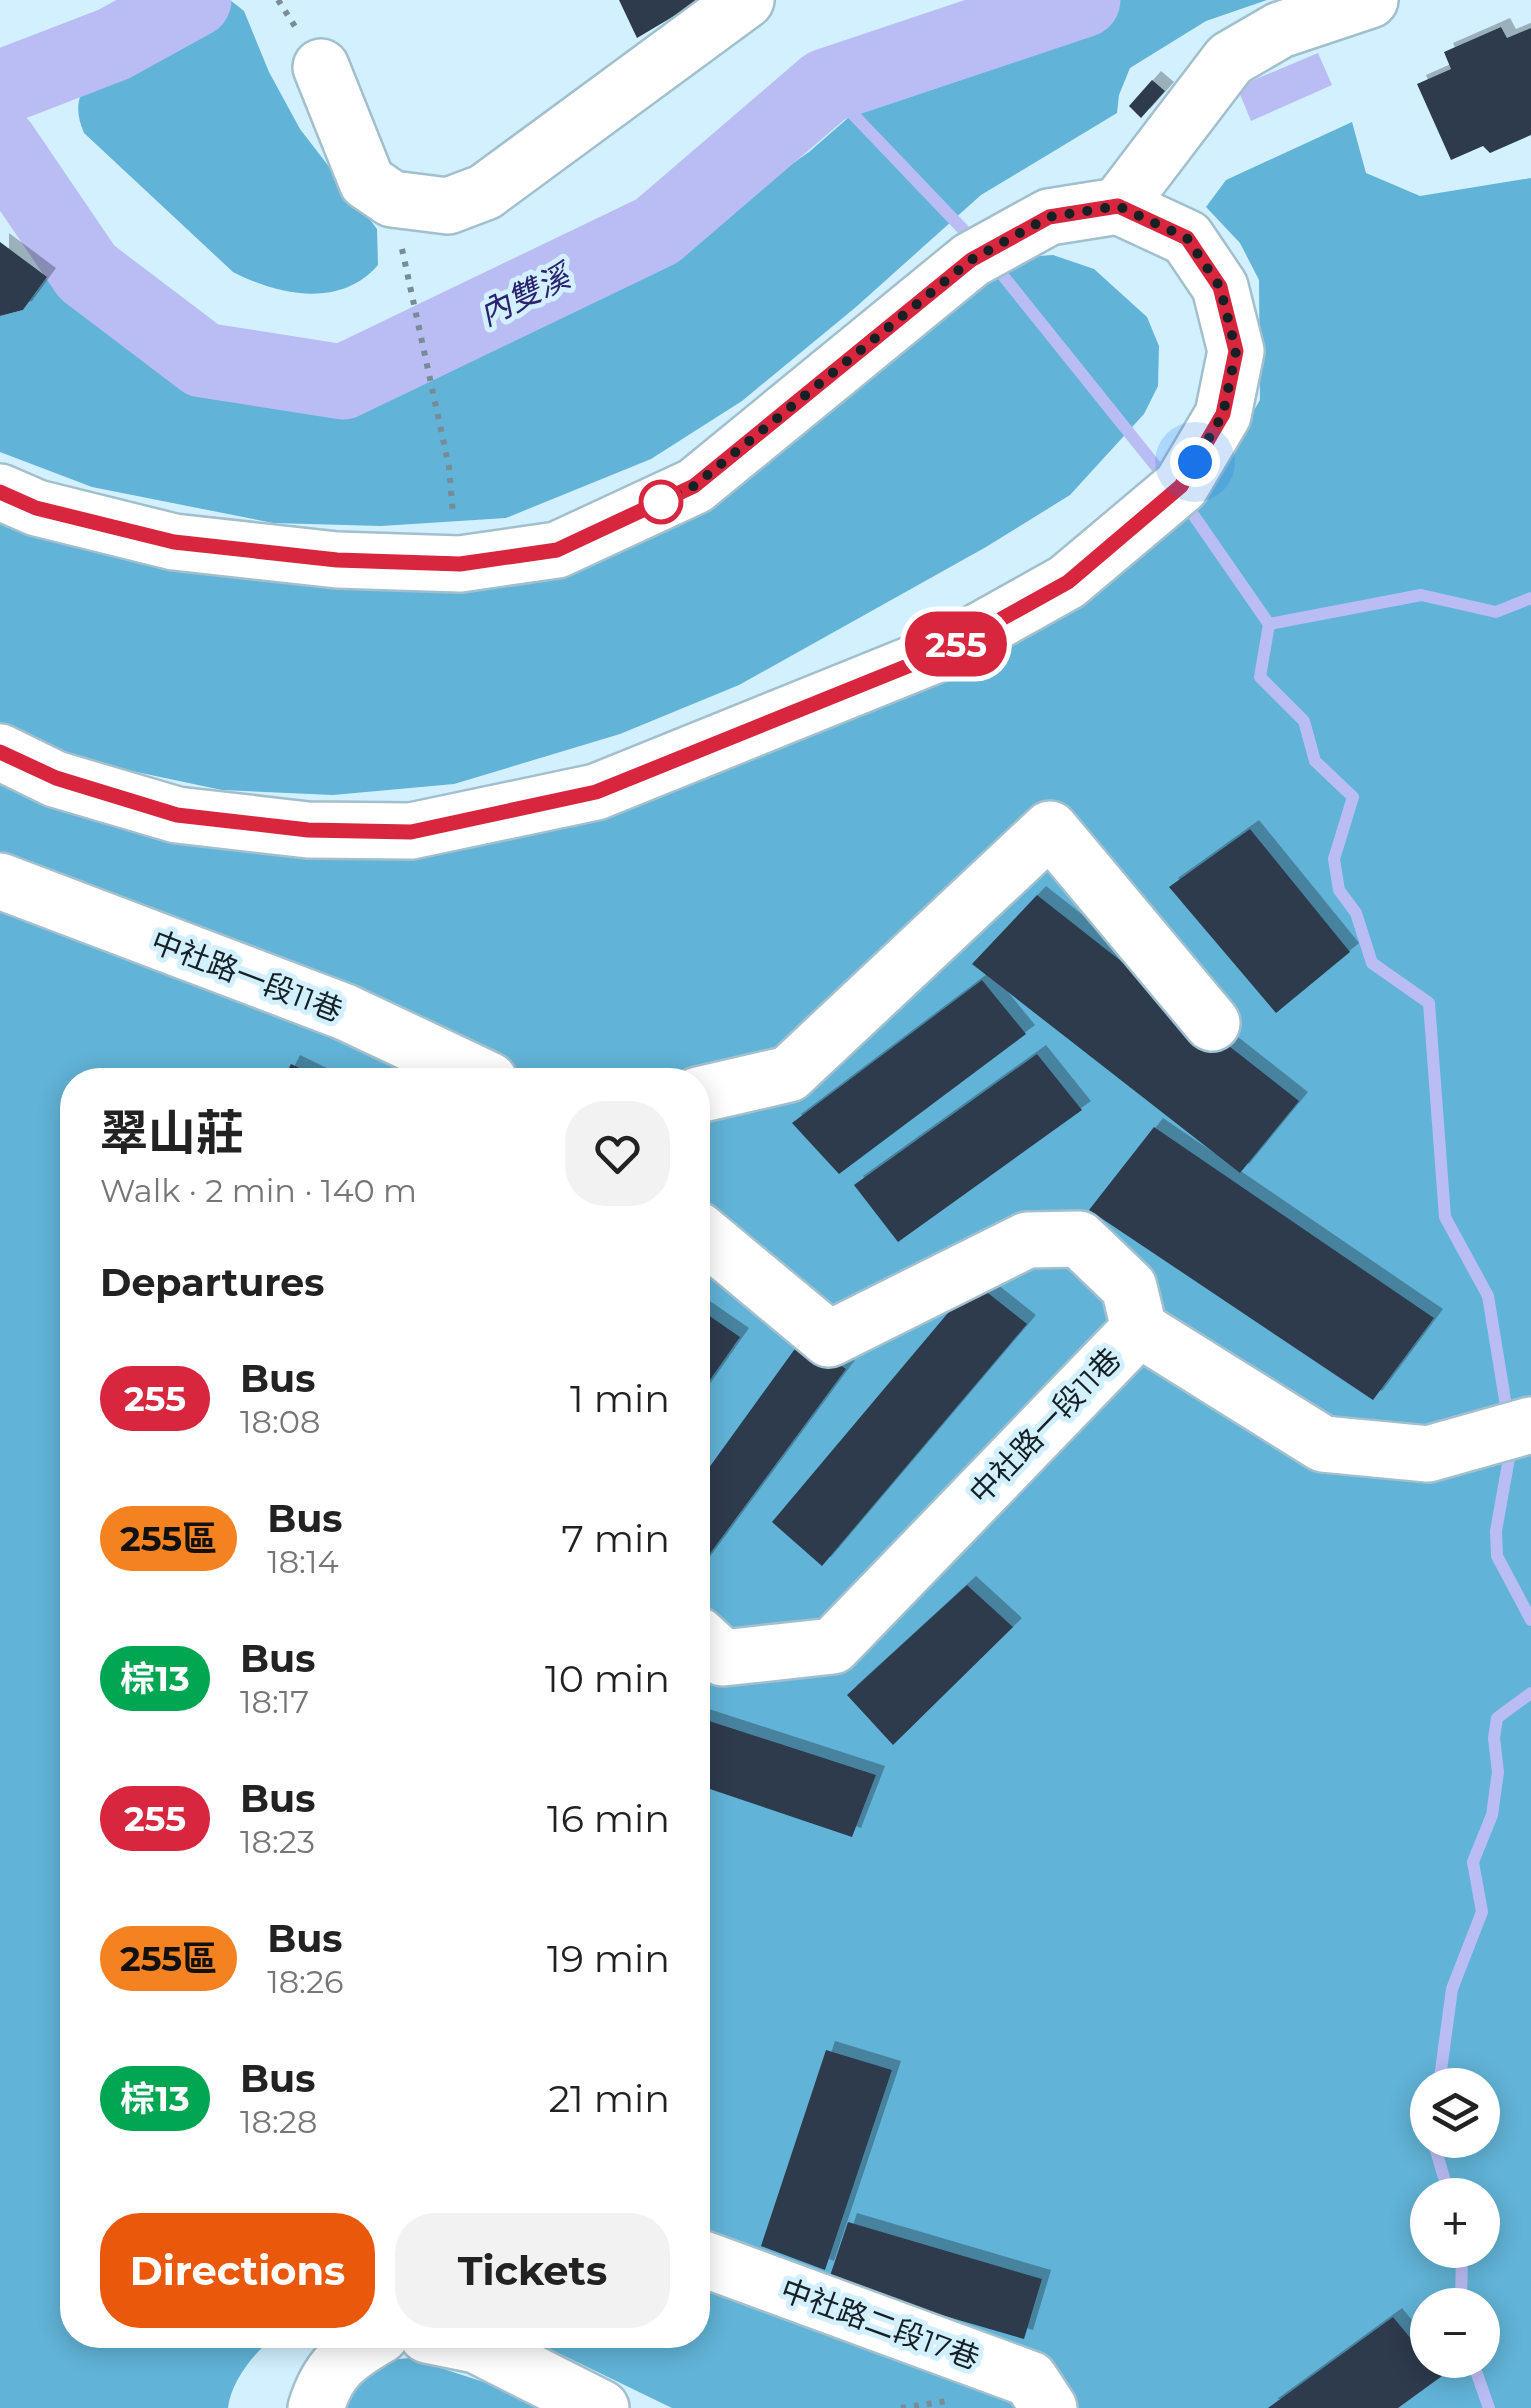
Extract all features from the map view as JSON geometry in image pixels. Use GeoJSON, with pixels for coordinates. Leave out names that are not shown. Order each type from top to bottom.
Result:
{"type":"FeatureCollection","features":[{"type":"Feature","properties":{"kind":"street"},"geometry":{"type":"LineString","coordinates":[[321,67],[367,182],[392,198],[448,206],[485,192],[746,0]]}},
{"type":"Feature","properties":{"kind":"street"},"geometry":{"type":"LineString","coordinates":[[1118,206],[1230,60],[1280,30],[1370,0]]}},
{"type":"Feature","properties":{"kind":"street"},"geometry":{"type":"LineString","coordinates":[[0,492],[36,508],[174,542],[301,556],[460,564],[557,550],[694,486],[971,260],[1049,217],[1118,206],[1187,238],[1220,287],[1236,351],[1223,414],[1181,486],[1068,582],[940,653],[596,792],[411,832],[308,830],[177,815],[56,778],[0,752]]}},
{"type":"Feature","properties":{"kind":"street"},"geometry":{"type":"LineString","coordinates":[[710,1092],[789,1074],[1050,829],[1212,1023]]}},
{"type":"Feature","properties":{"kind":"street","name":"中社路一段11巷"},"geometry":{"type":"LineString","coordinates":[[0,881],[344,1012],[464,1068]]}},
{"type":"Feature","properties":{"kind":"street","name":"中社路一段11巷"},"geometry":{"type":"LineString","coordinates":[[710,1240],[830,1339],[1027,1240],[1079,1238],[1129,1287],[1138,1330],[833,1646],[723,1658],[710,1646]]}},
{"type":"Feature","properties":{"kind":"street"},"geometry":{"type":"LineString","coordinates":[[1138,1330],[1323,1444],[1428,1454],[1531,1425]]}},
{"type":"Feature","properties":{"kind":"street","name":"中社路二段17巷"},"geometry":{"type":"LineString","coordinates":[[710,2261],[1030,2379],[1049,2408]]}},
{"type":"Feature","properties":{"kind":"street"},"geometry":{"type":"LineString","coordinates":[[316,2408],[324,2383],[348,2354],[358,2348]]}},
{"type":"Feature","properties":{"kind":"street"},"geometry":{"type":"LineString","coordinates":[[482,2348],[601,2408]]}},
{"type":"Feature","properties":{"kind":"path"},"geometry":{"type":"LineString","coordinates":[[400,237],[450,467]]}},
{"type":"Feature","properties":{"kind":"shaded area"},"geometry":{"type":"Polygon","coordinates":[[[230,0],[244,11],[269,72],[300,129],[377,229],[378,265],[346,288],[308,294],[269,287],[233,272],[84,133],[78,104],[91,77],[195,15],[230,0]]]}},
{"type":"Feature","properties":{"kind":"shaded area"},"geometry":{"type":"Polygon","coordinates":[[[1119,0],[1267,0],[1206,21],[1130,68],[1119,95],[1117,113],[981,195],[856,307],[742,401],[651,459],[506,518],[381,526],[273,523],[92,487],[0,452],[0,316],[23,310],[47,277],[94,294],[144,339],[260,390],[320,401],[396,382],[547,303],[690,236],[809,152],[864,104],[924,66],[1119,0]]]}},
{"type":"Feature","properties":{"kind":"shaded area"},"geometry":{"type":"Polygon","coordinates":[[[1318,53],[1332,85],[1251,121],[1237,87],[1318,53]]]}},
{"type":"Feature","properties":{"kind":"shaded area"},"geometry":{"type":"Polygon","coordinates":[[[1352,122],[1366,173],[1420,196],[1531,178],[1531,2408],[672,2408],[548,2348],[710,2348],[710,1068],[60,1068],[60,2348],[262,2348],[234,2387],[228,2408],[0,2408],[0,776],[300,848],[748,758],[1226,458],[1260,400],[1259,280],[1240,243],[1206,207],[1226,180],[1352,122]]]}},
{"type":"Feature","properties":{"kind":"shaded area"},"geometry":{"type":"Polygon","coordinates":[[[1053,255],[1094,269],[1147,317],[1159,346],[1158,386],[1144,414],[1070,495],[986,547],[739,685],[620,734],[454,784],[333,795],[222,790],[108,766],[0,729],[0,509],[495,579],[1012,258],[1053,255]]]}},
{"type":"Feature","properties":{"kind":"shaded area"},"geometry":{"type":"Polygon","coordinates":[[[410,2358],[502,2388],[536,2408],[326,2408],[369,2362],[410,2358]]]}},
{"type":"Feature","properties":{"kind":"building"},"geometry":{"type":"Polygon","coordinates":[[[619,0],[701,0],[637,38],[619,0]]]}},
{"type":"Feature","properties":{"kind":"building"},"geometry":{"type":"Polygon","coordinates":[[[1501,27],[1507,38],[1531,28],[1531,135],[1490,153],[1483,146],[1451,160],[1417,84],[1451,69],[1444,52],[1501,27]]]}},
{"type":"Feature","properties":{"kind":"building"},"geometry":{"type":"Polygon","coordinates":[[[1152,80],[1165,91],[1141,118],[1129,106],[1152,80]]]}},
{"type":"Feature","properties":{"kind":"building"},"geometry":{"type":"Polygon","coordinates":[[[0,242],[47,277],[23,310],[0,316],[0,242]]]}},
{"type":"Feature","properties":{"kind":"building"},"geometry":{"type":"Polygon","coordinates":[[[1250,829],[1350,952],[1276,1013],[1169,887],[1250,829]]]}},
{"type":"Feature","properties":{"kind":"building"},"geometry":{"type":"Polygon","coordinates":[[[1037,895],[1299,1101],[1240,1173],[972,964],[1037,895]]]}},
{"type":"Feature","properties":{"kind":"building"},"geometry":{"type":"Polygon","coordinates":[[[982,980],[1026,1034],[839,1174],[792,1123],[982,980]]]}},
{"type":"Feature","properties":{"kind":"building"},"geometry":{"type":"Polygon","coordinates":[[[1037,1054],[1082,1110],[898,1242],[854,1185],[1037,1054]]]}},
{"type":"Feature","properties":{"kind":"building"},"geometry":{"type":"Polygon","coordinates":[[[1154,1127],[1434,1318],[1373,1400],[1089,1210],[1154,1127]]]}},
{"type":"Feature","properties":{"kind":"building"},"geometry":{"type":"Polygon","coordinates":[[[974,1282],[1027,1324],[822,1566],[772,1522],[974,1282]]]}},
{"type":"Feature","properties":{"kind":"building"},"geometry":{"type":"Polygon","coordinates":[[[710,1316],[740,1337],[710,1380],[710,1316]]]}},
{"type":"Feature","properties":{"kind":"building"},"geometry":{"type":"Polygon","coordinates":[[[802,1339],[846,1369],[710,1553],[710,1466],[802,1339]]]}},
{"type":"Feature","properties":{"kind":"building"},"geometry":{"type":"Polygon","coordinates":[[[967,1585],[1013,1627],[893,1745],[847,1695],[967,1585]]]}},
{"type":"Feature","properties":{"kind":"building"},"geometry":{"type":"Polygon","coordinates":[[[710,1721],[876,1775],[852,1837],[710,1789],[710,1721]]]}},
{"type":"Feature","properties":{"kind":"building"},"geometry":{"type":"Polygon","coordinates":[[[826,2050],[892,2070],[825,2270],[761,2246],[826,2050]]]}},
{"type":"Feature","properties":{"kind":"building"},"geometry":{"type":"Polygon","coordinates":[[[848,2222],[1042,2279],[1024,2339],[828,2282],[848,2222]]]}},
{"type":"Feature","properties":{"kind":"building"},"geometry":{"type":"Polygon","coordinates":[[[1393,2317],[1410,2337],[1410,2378],[1439,2378],[1398,2408],[1268,2408],[1393,2317]]]}},
{"type":"Feature","properties":{"kind":"waterway"},"geometry":{"type":"LineString","coordinates":[[0,88],[114,44],[194,0]]}},
{"type":"Feature","properties":{"kind":"waterway","name":"內雙溪"},"geometry":{"type":"LineString","coordinates":[[0,144],[87,272],[203,360],[343,382],[657,231],[826,86],[1083,0]]}},
{"type":"Feature","properties":{"kind":"waterway"},"geometry":{"type":"LineString","coordinates":[[826,86],[976,243]]}},
{"type":"Feature","properties":{"kind":"waterway"},"geometry":{"type":"LineString","coordinates":[[992,262],[1167,480]]}},
{"type":"Feature","properties":{"kind":"waterway"},"geometry":{"type":"LineString","coordinates":[[1183,500],[1269,624],[1260,677],[1304,721],[1315,761],[1353,797],[1334,859],[1339,890],[1356,913],[1372,963],[1429,1003],[1445,1217],[1488,1296],[1508,1418]]}},
{"type":"Feature","properties":{"kind":"waterway"},"geometry":{"type":"LineString","coordinates":[[1269,624],[1421,595],[1496,612],[1531,598]]}},
{"type":"Feature","properties":{"kind":"waterway"},"geometry":{"type":"LineString","coordinates":[[1511,1447],[1496,1531],[1497,1556],[1531,1620]]}},
{"type":"Feature","properties":{"kind":"waterway"},"geometry":{"type":"LineString","coordinates":[[1441,2068],[1452,1989],[1482,1912],[1473,1862],[1492,1815],[1498,1772],[1494,1738],[1497,1718],[1531,1693]]}},
{"type":"Feature","properties":{"kind":"waterway"},"geometry":{"type":"LineString","coordinates":[[1438,2158],[1444,2178]]}},
{"type":"Feature","properties":{"kind":"waterway"},"geometry":{"type":"LineString","coordinates":[[1461,2288],[1462,2268]]}},
{"type":"Feature","properties":{"kind":"waterway"},"geometry":{"type":"LineString","coordinates":[[1478,2378],[1489,2408]]}},
{"type":"Feature","properties":{"kind":"bus line","name":"255"},"geometry":{"type":"LineString","coordinates":[[0,492],[36,508],[174,542],[337,560],[460,564],[557,550],[694,486],[971,260],[1049,217],[1118,206],[1187,238],[1220,287],[1236,351],[1223,414],[1181,486],[1068,582],[940,653],[596,792],[411,832],[308,830],[177,815],[56,778],[0,752]]}},
{"type":"Feature","properties":{"kind":"route"},"geometry":{"type":"LineString","coordinates":[[661,502],[694,486],[971,260],[1049,217],[1118,206],[1187,238],[1220,287],[1236,351],[1223,414],[1195,462]]}}]}
